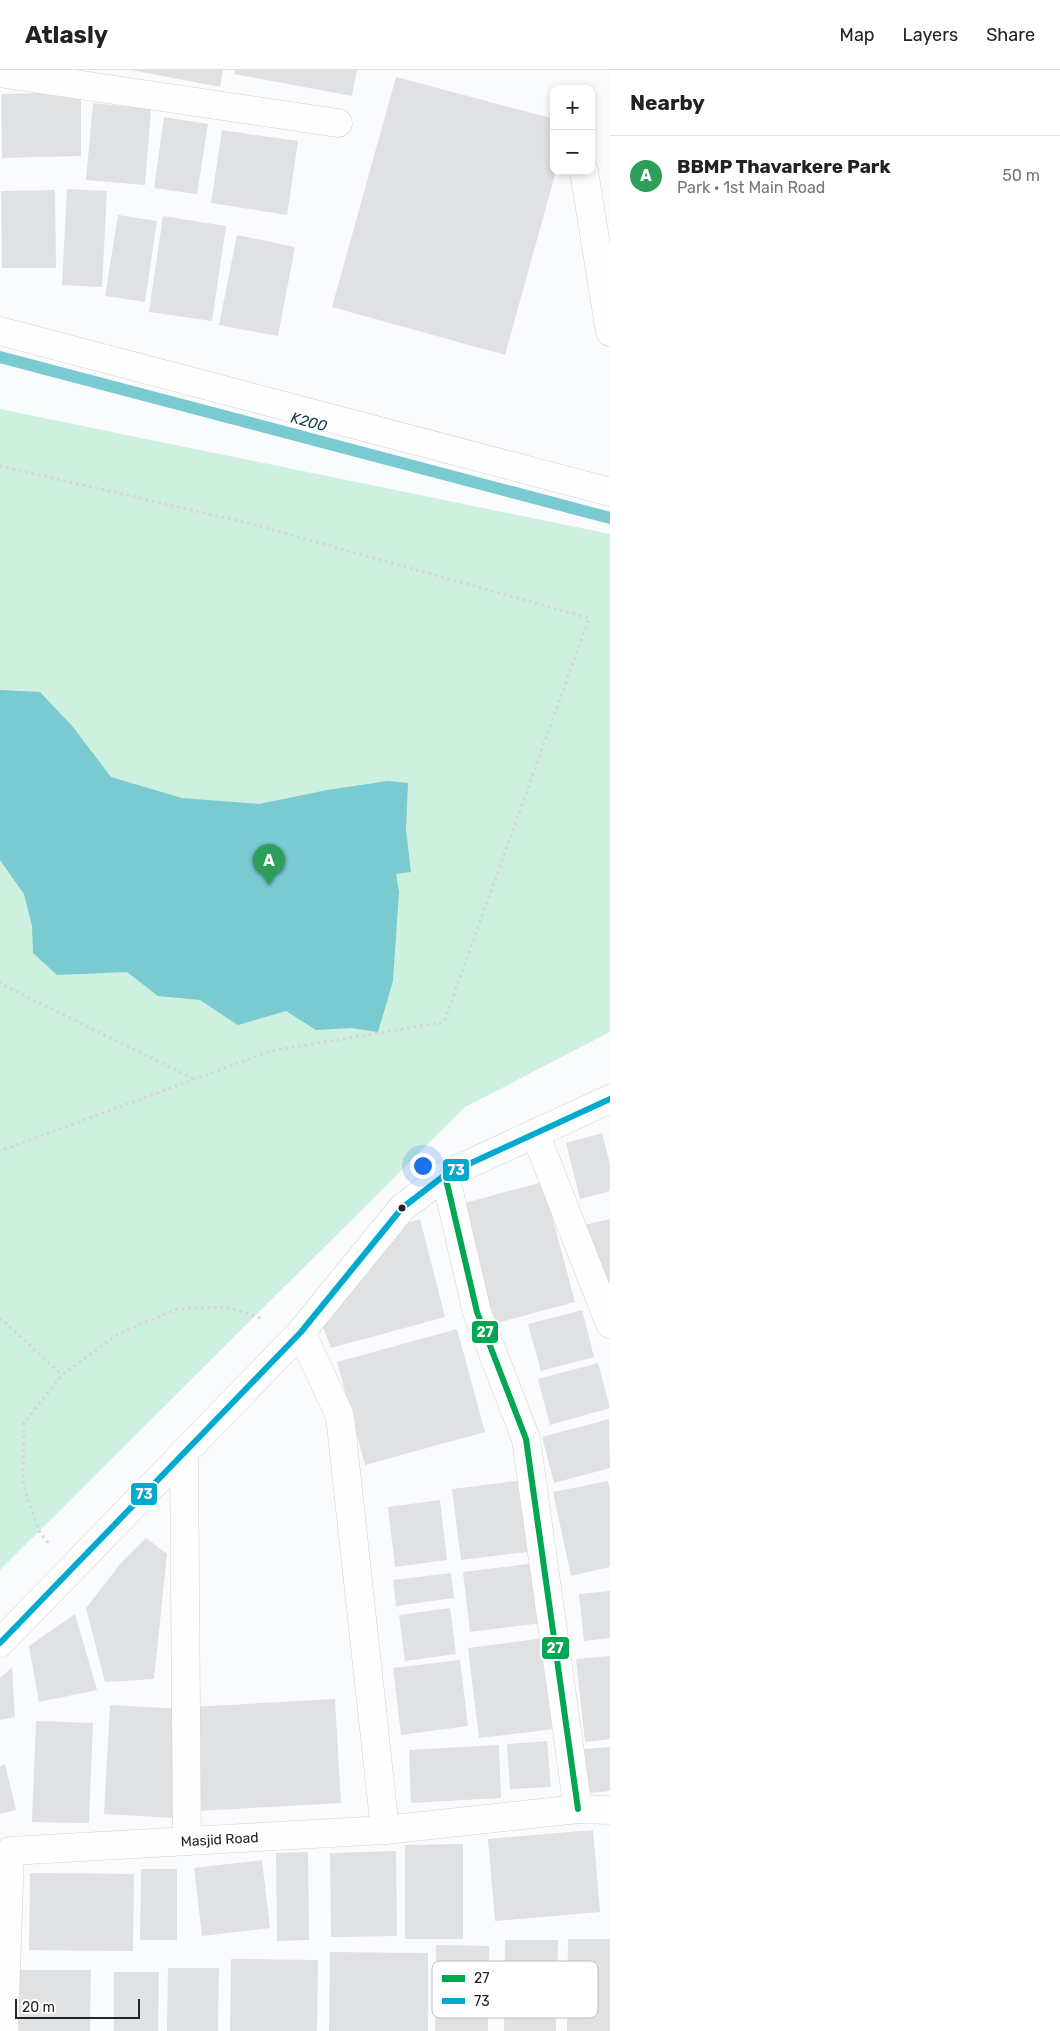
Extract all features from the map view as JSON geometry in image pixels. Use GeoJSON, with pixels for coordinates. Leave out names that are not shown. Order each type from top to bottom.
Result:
{"type":"FeatureCollection","features":[{"type":"Feature","properties":{"kind":"street"},"geometry":{"type":"LineString","coordinates":[[0,73],[338,123]]}},
{"type":"Feature","properties":{"kind":"street"},"geometry":{"type":"LineString","coordinates":[[585,175],[610,332]]}},
{"type":"Feature","properties":{"kind":"street"},"geometry":{"type":"LineString","coordinates":[[0,331],[610,492]]}},
{"type":"Feature","properties":{"kind":"street"},"geometry":{"type":"LineString","coordinates":[[0,1643],[302,1332],[402,1208],[445,1175],[610,1099]]}},
{"type":"Feature","properties":{"kind":"street"},"geometry":{"type":"LineString","coordinates":[[535,1134],[610,1324]]}},
{"type":"Feature","properties":{"kind":"street"},"geometry":{"type":"LineString","coordinates":[[445,1175],[477,1312],[526,1439],[578,1809]]}},
{"type":"Feature","properties":{"kind":"street"},"geometry":{"type":"LineString","coordinates":[[302,1332],[340,1416],[385,1830]]}},
{"type":"Feature","properties":{"kind":"street"},"geometry":{"type":"LineString","coordinates":[[184,1453],[187,1841]]}},
{"type":"Feature","properties":{"kind":"street","name":"Masjid Road"},"geometry":{"type":"LineString","coordinates":[[4,2031],[10,1850],[385,1830],[578,1809],[610,1810]]}},
{"type":"Feature","properties":{"kind":"path"},"geometry":{"type":"LineString","coordinates":[[0,466],[252,524],[589,618],[444,1022],[271,1050],[0,1151]]}},
{"type":"Feature","properties":{"kind":"path"},"geometry":{"type":"LineString","coordinates":[[0,981],[3,986],[194,1079]]}},
{"type":"Feature","properties":{"kind":"path"},"geometry":{"type":"LineString","coordinates":[[70,1571],[39,1531],[23,1484],[24,1423],[62,1376],[118,1334],[177,1309],[227,1307],[302,1332]]}},
{"type":"Feature","properties":{"kind":"path"},"geometry":{"type":"LineString","coordinates":[[0,1318],[62,1376]]}},
{"type":"Feature","properties":{"kind":"green space"},"geometry":{"type":"Polygon","coordinates":[[[0,409],[610,534],[610,1032],[465,1107],[0,1570],[0,409]]]}},
{"type":"Feature","properties":{"kind":"water"},"geometry":{"type":"Polygon","coordinates":[[[0,690],[40,692],[73,727],[111,777],[182,798],[259,804],[327,790],[388,781],[408,783],[406,830],[411,872],[396,874],[399,892],[393,981],[378,1032],[351,1028],[316,1030],[286,1011],[238,1025],[200,1000],[158,996],[127,972],[57,975],[33,953],[32,926],[24,894],[0,860],[0,690]]]}},
{"type":"Feature","properties":{"kind":"building"},"geometry":{"type":"Polygon","coordinates":[[[131,70],[223,70],[220,87],[131,70]]]}},
{"type":"Feature","properties":{"kind":"building"},"geometry":{"type":"Polygon","coordinates":[[[235,70],[357,70],[352,96],[234,74],[235,70]]]}},
{"type":"Feature","properties":{"kind":"building"},"geometry":{"type":"Polygon","coordinates":[[[396,77],[550,118],[550,175],[555,175],[505,355],[332,307],[396,77]]]}},
{"type":"Feature","properties":{"kind":"building"},"geometry":{"type":"Polygon","coordinates":[[[81,92],[81,156],[2,158],[1,94],[81,92]]]}},
{"type":"Feature","properties":{"kind":"building"},"geometry":{"type":"Polygon","coordinates":[[[93,103],[151,109],[145,185],[86,180],[93,103]]]}},
{"type":"Feature","properties":{"kind":"building"},"geometry":{"type":"Polygon","coordinates":[[[164,117],[208,124],[197,194],[154,188],[164,117]]]}},
{"type":"Feature","properties":{"kind":"building"},"geometry":{"type":"Polygon","coordinates":[[[222,130],[298,141],[287,215],[211,203],[222,130]]]}},
{"type":"Feature","properties":{"kind":"building"},"geometry":{"type":"Polygon","coordinates":[[[67,189],[107,191],[102,287],[62,285],[67,189]]]}},
{"type":"Feature","properties":{"kind":"building"},"geometry":{"type":"Polygon","coordinates":[[[55,190],[56,268],[2,268],[1,191],[55,190]]]}},
{"type":"Feature","properties":{"kind":"building"},"geometry":{"type":"Polygon","coordinates":[[[118,215],[157,221],[145,302],[105,296],[118,215]]]}},
{"type":"Feature","properties":{"kind":"building"},"geometry":{"type":"Polygon","coordinates":[[[163,216],[226,226],[212,321],[149,312],[163,216]]]}},
{"type":"Feature","properties":{"kind":"building"},"geometry":{"type":"Polygon","coordinates":[[[237,235],[295,247],[278,336],[219,325],[237,235]]]}},
{"type":"Feature","properties":{"kind":"building"},"geometry":{"type":"Polygon","coordinates":[[[602,1133],[610,1164],[610,1191],[580,1199],[566,1143],[602,1133]]]}},
{"type":"Feature","properties":{"kind":"building"},"geometry":{"type":"Polygon","coordinates":[[[543,1182],[575,1302],[489,1325],[457,1205],[543,1182]]]}},
{"type":"Feature","properties":{"kind":"building"},"geometry":{"type":"Polygon","coordinates":[[[420,1219],[445,1317],[331,1348],[318,1314],[391,1228],[420,1219]]]}},
{"type":"Feature","properties":{"kind":"building"},"geometry":{"type":"Polygon","coordinates":[[[610,1219],[610,1282],[600,1284],[585,1225],[610,1219]]]}},
{"type":"Feature","properties":{"kind":"building"},"geometry":{"type":"Polygon","coordinates":[[[582,1310],[594,1357],[541,1371],[528,1324],[582,1310]]]}},
{"type":"Feature","properties":{"kind":"building"},"geometry":{"type":"Polygon","coordinates":[[[457,1329],[485,1432],[365,1465],[337,1362],[457,1329]]]}},
{"type":"Feature","properties":{"kind":"building"},"geometry":{"type":"Polygon","coordinates":[[[598,1363],[610,1408],[550,1425],[538,1379],[598,1363]]]}},
{"type":"Feature","properties":{"kind":"building"},"geometry":{"type":"Polygon","coordinates":[[[609,1419],[610,1468],[554,1483],[542,1437],[609,1419]]]}},
{"type":"Feature","properties":{"kind":"building"},"geometry":{"type":"Polygon","coordinates":[[[525,1480],[535,1551],[461,1560],[452,1489],[525,1480]]]}},
{"type":"Feature","properties":{"kind":"building"},"geometry":{"type":"Polygon","coordinates":[[[608,1481],[610,1489],[610,1567],[571,1576],[553,1492],[608,1481]]]}},
{"type":"Feature","properties":{"kind":"building"},"geometry":{"type":"Polygon","coordinates":[[[440,1500],[447,1560],[395,1567],[388,1507],[440,1500]]]}},
{"type":"Feature","properties":{"kind":"building"},"geometry":{"type":"Polygon","coordinates":[[[146,1538],[167,1554],[154,1679],[105,1682],[86,1608],[121,1563],[146,1538]]]}},
{"type":"Feature","properties":{"kind":"building"},"geometry":{"type":"Polygon","coordinates":[[[535,1563],[542,1623],[470,1632],[463,1572],[535,1563]]]}},
{"type":"Feature","properties":{"kind":"building"},"geometry":{"type":"Polygon","coordinates":[[[451,1573],[454,1598],[396,1606],[393,1580],[451,1573]]]}},
{"type":"Feature","properties":{"kind":"building"},"geometry":{"type":"Polygon","coordinates":[[[610,1591],[610,1638],[584,1641],[579,1594],[610,1591]]]}},
{"type":"Feature","properties":{"kind":"building"},"geometry":{"type":"Polygon","coordinates":[[[450,1608],[456,1654],[405,1661],[399,1615],[450,1608]]]}},
{"type":"Feature","properties":{"kind":"building"},"geometry":{"type":"Polygon","coordinates":[[[75,1614],[97,1690],[39,1702],[29,1646],[75,1614]]]}},
{"type":"Feature","properties":{"kind":"building"},"geometry":{"type":"Polygon","coordinates":[[[544,1638],[556,1729],[479,1738],[468,1648],[544,1638]]]}},
{"type":"Feature","properties":{"kind":"building"},"geometry":{"type":"Polygon","coordinates":[[[610,1656],[610,1739],[585,1742],[576,1659],[610,1656]]]}},
{"type":"Feature","properties":{"kind":"building"},"geometry":{"type":"Polygon","coordinates":[[[460,1660],[468,1726],[401,1735],[393,1668],[460,1660]]]}},
{"type":"Feature","properties":{"kind":"building"},"geometry":{"type":"Polygon","coordinates":[[[12,1667],[15,1717],[0,1720],[0,1678],[12,1667]]]}},
{"type":"Feature","properties":{"kind":"building"},"geometry":{"type":"Polygon","coordinates":[[[335,1699],[341,1803],[198,1811],[192,1707],[335,1699]]]}},
{"type":"Feature","properties":{"kind":"building"},"geometry":{"type":"Polygon","coordinates":[[[110,1705],[183,1709],[177,1818],[104,1814],[110,1705]]]}},
{"type":"Feature","properties":{"kind":"building"},"geometry":{"type":"Polygon","coordinates":[[[36,1721],[93,1723],[89,1823],[32,1822],[36,1721]]]}},
{"type":"Feature","properties":{"kind":"building"},"geometry":{"type":"Polygon","coordinates":[[[547,1741],[551,1787],[510,1789],[507,1744],[547,1741]]]}},
{"type":"Feature","properties":{"kind":"building"},"geometry":{"type":"Polygon","coordinates":[[[499,1745],[501,1798],[411,1803],[409,1750],[499,1745]]]}},
{"type":"Feature","properties":{"kind":"building"},"geometry":{"type":"Polygon","coordinates":[[[610,1747],[610,1791],[589,1793],[584,1749],[610,1747]]]}},
{"type":"Feature","properties":{"kind":"building"},"geometry":{"type":"Polygon","coordinates":[[[5,1764],[16,1810],[0,1814],[0,1766],[5,1764]]]}},
{"type":"Feature","properties":{"kind":"building"},"geometry":{"type":"Polygon","coordinates":[[[593,1830],[600,1912],[495,1921],[488,1839],[593,1830]]]}},
{"type":"Feature","properties":{"kind":"building"},"geometry":{"type":"Polygon","coordinates":[[[463,1844],[463,1939],[405,1939],[405,1845],[463,1844]]]}},
{"type":"Feature","properties":{"kind":"building"},"geometry":{"type":"Polygon","coordinates":[[[396,1851],[397,1936],[331,1937],[330,1853],[396,1851]]]}},
{"type":"Feature","properties":{"kind":"building"},"geometry":{"type":"Polygon","coordinates":[[[308,1852],[309,1940],[277,1941],[276,1853],[308,1852]]]}},
{"type":"Feature","properties":{"kind":"building"},"geometry":{"type":"Polygon","coordinates":[[[262,1860],[270,1928],[202,1936],[194,1868],[262,1860]]]}},
{"type":"Feature","properties":{"kind":"building"},"geometry":{"type":"Polygon","coordinates":[[[141,1869],[177,1869],[177,1940],[140,1940],[141,1869]]]}},
{"type":"Feature","properties":{"kind":"building"},"geometry":{"type":"Polygon","coordinates":[[[30,1873],[134,1874],[133,1951],[29,1950],[30,1873]]]}},
{"type":"Feature","properties":{"kind":"building"},"geometry":{"type":"Polygon","coordinates":[[[568,1939],[610,1939],[610,2031],[567,2031],[567,2018],[598,2018],[598,1961],[568,1961],[568,1939]]]}},
{"type":"Feature","properties":{"kind":"building"},"geometry":{"type":"Polygon","coordinates":[[[505,1940],[558,1940],[558,1961],[505,1961],[505,1940]]]}},
{"type":"Feature","properties":{"kind":"building"},"geometry":{"type":"Polygon","coordinates":[[[436,1945],[489,1946],[489,1961],[436,1961],[436,1945]]]}},
{"type":"Feature","properties":{"kind":"building"},"geometry":{"type":"Polygon","coordinates":[[[330,1952],[428,1953],[428,2031],[329,2031],[330,1952]]]}},
{"type":"Feature","properties":{"kind":"building"},"geometry":{"type":"Polygon","coordinates":[[[231,1959],[318,1960],[317,2031],[230,2031],[231,1959]]]}},
{"type":"Feature","properties":{"kind":"building"},"geometry":{"type":"Polygon","coordinates":[[[168,1968],[219,1968],[218,2031],[167,2031],[168,1968]]]}},
{"type":"Feature","properties":{"kind":"building"},"geometry":{"type":"Polygon","coordinates":[[[19,1970],[91,1970],[90,2031],[19,2031],[19,1970]]]}},
{"type":"Feature","properties":{"kind":"building"},"geometry":{"type":"Polygon","coordinates":[[[114,1972],[159,1972],[158,2031],[114,2031],[114,1972]]]}},
{"type":"Feature","properties":{"kind":"building"},"geometry":{"type":"Polygon","coordinates":[[[435,2018],[488,2018],[488,2031],[435,2031],[435,2018]]]}},
{"type":"Feature","properties":{"kind":"building"},"geometry":{"type":"Polygon","coordinates":[[[504,2018],[556,2018],[556,2031],[504,2031],[504,2018]]]}},
{"type":"Feature","properties":{"kind":"waterway","name":"K200"},"geometry":{"type":"LineString","coordinates":[[0,357],[610,518]]}},
{"type":"Feature","properties":{"kind":"transit line","name":"73"},"geometry":{"type":"LineString","coordinates":[[0,1643],[301,1332],[402,1208],[445,1175],[610,1099]]}},
{"type":"Feature","properties":{"kind":"transit line","name":"27"},"geometry":{"type":"LineString","coordinates":[[445,1175],[477,1312],[526,1439],[578,1809]]}},
{"type":"Feature","properties":{"kind":"place","name":"BBMP Thavarkere Park"},"geometry":{"type":"Point","coordinates":[269,885]}}]}
